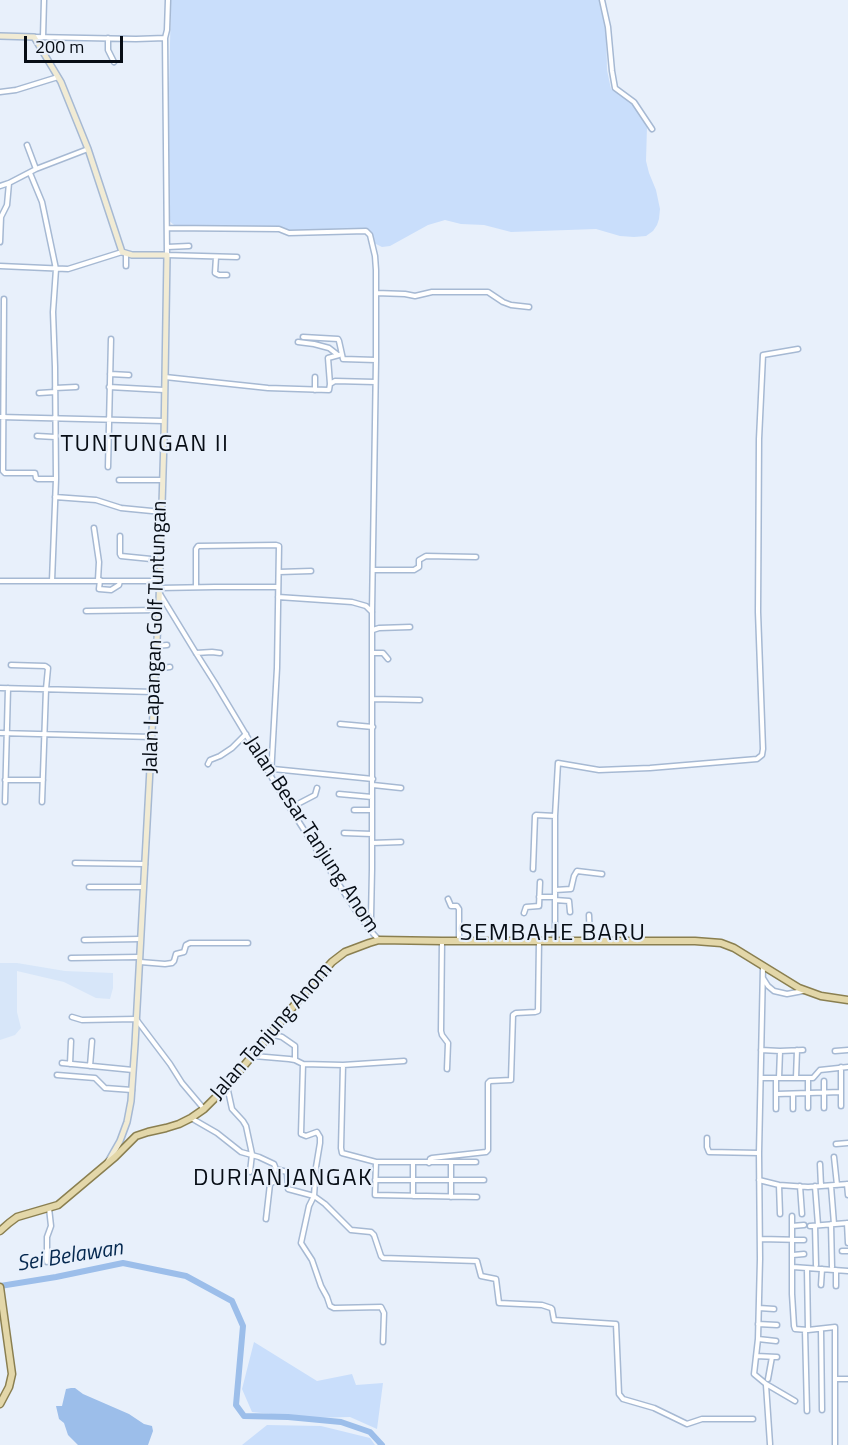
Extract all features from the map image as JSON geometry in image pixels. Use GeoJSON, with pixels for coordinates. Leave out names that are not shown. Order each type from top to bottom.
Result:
{"type":"FeatureCollection","features":[{"type":"Feature","properties":{"kind":"main road","name":"Jalan Besar Tanjung Anom"},"geometry":{"type":"LineString","coordinates":[[379,940],[721,943],[734,948],[804,991],[848,1000]]}},
{"type":"Feature","properties":{"kind":"main road","name":"Jalan Tanjung Anom"},"geometry":{"type":"LineString","coordinates":[[107,1162],[136,1136],[191,1118],[204,1108],[254,1056],[332,962],[345,952],[379,940]]}},
{"type":"Feature","properties":{"kind":"main road","name":"Jalan Lapangan Golf Tuntungan"},"geometry":{"type":"LineString","coordinates":[[0,1232],[17,1217],[50,1208],[62,1202],[107,1162]]}},
{"type":"Feature","properties":{"kind":"main road"},"geometry":{"type":"LineString","coordinates":[[0,1287],[12,1374],[9,1387],[0,1404]]}},
{"type":"Feature","properties":{"kind":"street"},"geometry":{"type":"LineString","coordinates":[[43,37],[44,0]]}},
{"type":"Feature","properties":{"kind":"street"},"geometry":{"type":"LineString","coordinates":[[167,255],[165,38],[168,0]]}},
{"type":"Feature","properties":{"kind":"street"},"geometry":{"type":"LineString","coordinates":[[602,0],[608,27],[615,88],[634,102],[652,129]]}},
{"type":"Feature","properties":{"kind":"street"},"geometry":{"type":"LineString","coordinates":[[0,36],[165,38]]}},
{"type":"Feature","properties":{"kind":"street"},"geometry":{"type":"LineString","coordinates":[[34,37],[66,93],[88,149],[124,253],[126,266]]}},
{"type":"Feature","properties":{"kind":"street"},"geometry":{"type":"LineString","coordinates":[[108,38],[108,50],[114,62]]}},
{"type":"Feature","properties":{"kind":"street"},"geometry":{"type":"LineString","coordinates":[[0,92],[16,90],[58,77]]}},
{"type":"Feature","properties":{"kind":"street"},"geometry":{"type":"LineString","coordinates":[[27,145],[36,169]]}},
{"type":"Feature","properties":{"kind":"street"},"geometry":{"type":"LineString","coordinates":[[0,186],[88,149]]}},
{"type":"Feature","properties":{"kind":"street"},"geometry":{"type":"LineString","coordinates":[[30,173],[42,202],[56,269],[53,312],[56,479],[52,581]]}},
{"type":"Feature","properties":{"kind":"street"},"geometry":{"type":"LineString","coordinates":[[0,242],[9,183]]}},
{"type":"Feature","properties":{"kind":"street"},"geometry":{"type":"LineString","coordinates":[[167,228],[279,229],[289,233],[366,231],[370,235],[375,256],[376,360],[372,612],[373,785],[369,929]]}},
{"type":"Feature","properties":{"kind":"street"},"geometry":{"type":"LineString","coordinates":[[167,247],[189,246]]}},
{"type":"Feature","properties":{"kind":"street"},"geometry":{"type":"LineString","coordinates":[[0,266],[68,269],[124,253],[237,257]]}},
{"type":"Feature","properties":{"kind":"street","name":"Jalan Lapangan Golf Tuntungan"},"geometry":{"type":"LineString","coordinates":[[107,1162],[120,1141],[127,1122],[132,1090],[160,588],[167,255]]}},
{"type":"Feature","properties":{"kind":"street"},"geometry":{"type":"LineString","coordinates":[[216,257],[215,273],[227,275]]}},
{"type":"Feature","properties":{"kind":"street"},"geometry":{"type":"LineString","coordinates":[[376,293],[415,296],[432,292],[488,292],[511,305],[529,307]]}},
{"type":"Feature","properties":{"kind":"street"},"geometry":{"type":"LineString","coordinates":[[4,299],[2,417],[4,472],[35,473],[38,479],[56,479]]}},
{"type":"Feature","properties":{"kind":"street"},"geometry":{"type":"LineString","coordinates":[[303,337],[338,339],[340,355]]}},
{"type":"Feature","properties":{"kind":"street"},"geometry":{"type":"LineString","coordinates":[[108,467],[111,339]]}},
{"type":"Feature","properties":{"kind":"street"},"geometry":{"type":"LineString","coordinates":[[298,342],[329,348],[343,359],[376,360]]}},
{"type":"Feature","properties":{"kind":"street"},"geometry":{"type":"LineString","coordinates":[[555,942],[555,816],[558,763],[599,770],[650,768],[757,759],[762,755],[758,612],[759,439],[763,355],[798,349]]}},
{"type":"Feature","properties":{"kind":"street"},"geometry":{"type":"LineString","coordinates":[[164,377],[268,388],[329,390],[328,358],[340,355]]}},
{"type":"Feature","properties":{"kind":"street"},"geometry":{"type":"LineString","coordinates":[[110,374],[129,375]]}},
{"type":"Feature","properties":{"kind":"street"},"geometry":{"type":"LineString","coordinates":[[315,377],[315,390]]}},
{"type":"Feature","properties":{"kind":"street"},"geometry":{"type":"LineString","coordinates":[[330,384],[335,381],[375,382]]}},
{"type":"Feature","properties":{"kind":"street"},"geometry":{"type":"LineString","coordinates":[[39,393],[76,387]]}},
{"type":"Feature","properties":{"kind":"street"},"geometry":{"type":"LineString","coordinates":[[109,387],[164,390]]}},
{"type":"Feature","properties":{"kind":"street"},"geometry":{"type":"LineString","coordinates":[[2,417],[164,421]]}},
{"type":"Feature","properties":{"kind":"street"},"geometry":{"type":"LineString","coordinates":[[37,436],[55,437]]}},
{"type":"Feature","properties":{"kind":"street"},"geometry":{"type":"LineString","coordinates":[[119,480],[162,480]]}},
{"type":"Feature","properties":{"kind":"street"},"geometry":{"type":"LineString","coordinates":[[55,497],[96,500],[121,508],[162,512]]}},
{"type":"Feature","properties":{"kind":"street"},"geometry":{"type":"LineString","coordinates":[[94,528],[99,562],[99,589],[112,590],[119,585],[120,581]]}},
{"type":"Feature","properties":{"kind":"street"},"geometry":{"type":"LineString","coordinates":[[120,536],[121,556],[161,560]]}},
{"type":"Feature","properties":{"kind":"street"},"geometry":{"type":"LineString","coordinates":[[196,587],[196,549],[198,546],[279,546],[277,668],[271,777]]}},
{"type":"Feature","properties":{"kind":"street"},"geometry":{"type":"LineString","coordinates":[[374,570],[414,570],[419,567],[419,560],[426,556],[476,557]]}},
{"type":"Feature","properties":{"kind":"street"},"geometry":{"type":"LineString","coordinates":[[279,572],[311,572]]}},
{"type":"Feature","properties":{"kind":"street"},"geometry":{"type":"LineString","coordinates":[[0,581],[99,580],[160,588],[278,587]]}},
{"type":"Feature","properties":{"kind":"street","name":"Jalan Besar Tanjung Anom"},"geometry":{"type":"LineString","coordinates":[[160,588],[196,654],[271,777],[369,929],[379,940]]}},
{"type":"Feature","properties":{"kind":"street"},"geometry":{"type":"LineString","coordinates":[[278,597],[352,602],[366,606],[372,612]]}},
{"type":"Feature","properties":{"kind":"street"},"geometry":{"type":"LineString","coordinates":[[86,611],[159,610]]}},
{"type":"Feature","properties":{"kind":"street"},"geometry":{"type":"LineString","coordinates":[[373,630],[410,627]]}},
{"type":"Feature","properties":{"kind":"street"},"geometry":{"type":"LineString","coordinates":[[156,646],[167,645]]}},
{"type":"Feature","properties":{"kind":"street"},"geometry":{"type":"LineString","coordinates":[[196,654],[220,653]]}},
{"type":"Feature","properties":{"kind":"street"},"geometry":{"type":"LineString","coordinates":[[373,654],[383,654],[388,659]]}},
{"type":"Feature","properties":{"kind":"street"},"geometry":{"type":"LineString","coordinates":[[11,665],[47,666],[48,668],[42,802]]}},
{"type":"Feature","properties":{"kind":"street"},"geometry":{"type":"LineString","coordinates":[[155,669],[170,667]]}},
{"type":"Feature","properties":{"kind":"street"},"geometry":{"type":"LineString","coordinates":[[0,688],[154,692]]}},
{"type":"Feature","properties":{"kind":"street"},"geometry":{"type":"LineString","coordinates":[[5,802],[8,688]]}},
{"type":"Feature","properties":{"kind":"street"},"geometry":{"type":"LineString","coordinates":[[373,699],[420,700]]}},
{"type":"Feature","properties":{"kind":"street"},"geometry":{"type":"LineString","coordinates":[[340,724],[373,727]]}},
{"type":"Feature","properties":{"kind":"street"},"geometry":{"type":"LineString","coordinates":[[0,733],[152,736]]}},
{"type":"Feature","properties":{"kind":"street"},"geometry":{"type":"LineString","coordinates":[[208,764],[210,760],[232,748],[246,734]]}},
{"type":"Feature","properties":{"kind":"street"},"geometry":{"type":"LineString","coordinates":[[273,769],[373,779]]}},
{"type":"Feature","properties":{"kind":"street"},"geometry":{"type":"LineString","coordinates":[[5,780],[43,780]]}},
{"type":"Feature","properties":{"kind":"street"},"geometry":{"type":"LineString","coordinates":[[373,785],[401,788]]}},
{"type":"Feature","properties":{"kind":"street"},"geometry":{"type":"LineString","coordinates":[[291,808],[315,795],[317,788]]}},
{"type":"Feature","properties":{"kind":"street"},"geometry":{"type":"LineString","coordinates":[[339,794],[372,797]]}},
{"type":"Feature","properties":{"kind":"street"},"geometry":{"type":"LineString","coordinates":[[354,810],[372,810]]}},
{"type":"Feature","properties":{"kind":"street"},"geometry":{"type":"LineString","coordinates":[[533,869],[535,816],[555,816]]}},
{"type":"Feature","properties":{"kind":"street"},"geometry":{"type":"LineString","coordinates":[[344,833],[372,834]]}},
{"type":"Feature","properties":{"kind":"street"},"geometry":{"type":"LineString","coordinates":[[372,843],[401,842]]}},
{"type":"Feature","properties":{"kind":"street"},"geometry":{"type":"LineString","coordinates":[[75,863],[145,864]]}},
{"type":"Feature","properties":{"kind":"street"},"geometry":{"type":"LineString","coordinates":[[555,890],[571,889],[573,876],[577,871],[602,874]]}},
{"type":"Feature","properties":{"kind":"street"},"geometry":{"type":"LineString","coordinates":[[524,913],[526,907],[539,906],[540,882]]}},
{"type":"Feature","properties":{"kind":"street"},"geometry":{"type":"LineString","coordinates":[[89,887],[143,887]]}},
{"type":"Feature","properties":{"kind":"street"},"geometry":{"type":"LineString","coordinates":[[539,897],[570,900],[570,912]]}},
{"type":"Feature","properties":{"kind":"street"},"geometry":{"type":"LineString","coordinates":[[448,899],[451,906],[457,906],[459,909],[459,941]]}},
{"type":"Feature","properties":{"kind":"street"},"geometry":{"type":"LineString","coordinates":[[589,915],[590,941]]}},
{"type":"Feature","properties":{"kind":"street"},"geometry":{"type":"LineString","coordinates":[[84,940],[140,939]]}},
{"type":"Feature","properties":{"kind":"street"},"geometry":{"type":"LineString","coordinates":[[442,941],[441,1031],[448,1043],[447,1069]]}},
{"type":"Feature","properties":{"kind":"street"},"geometry":{"type":"LineString","coordinates":[[429,1163],[432,1158],[488,1150],[488,1083],[511,1080],[513,1015],[535,1012],[539,1009],[539,942]]}},
{"type":"Feature","properties":{"kind":"street"},"geometry":{"type":"LineString","coordinates":[[70,958],[139,960],[165,964],[172,963],[176,954],[184,952],[186,945],[190,943],[248,943]]}},
{"type":"Feature","properties":{"kind":"street"},"geometry":{"type":"LineString","coordinates":[[763,967],[759,1153],[759,1308],[754,1374],[795,1401]]}},
{"type":"Feature","properties":{"kind":"street"},"geometry":{"type":"LineString","coordinates":[[762,975],[774,991],[787,994],[804,991]]}},
{"type":"Feature","properties":{"kind":"street"},"geometry":{"type":"LineString","coordinates":[[72,1017],[82,1020],[136,1019],[182,1083],[204,1108]]}},
{"type":"Feature","properties":{"kind":"street"},"geometry":{"type":"LineString","coordinates":[[271,1034],[282,1037],[295,1046],[296,1060]]}},
{"type":"Feature","properties":{"kind":"street"},"geometry":{"type":"LineString","coordinates":[[70,1041],[70,1064]]}},
{"type":"Feature","properties":{"kind":"street"},"geometry":{"type":"LineString","coordinates":[[90,1066],[92,1041]]}},
{"type":"Feature","properties":{"kind":"street"},"geometry":{"type":"LineString","coordinates":[[761,1050],[800,1050],[796,1078]]}},
{"type":"Feature","properties":{"kind":"street"},"geometry":{"type":"LineString","coordinates":[[835,1051],[848,1050]]}},
{"type":"Feature","properties":{"kind":"street"},"geometry":{"type":"LineString","coordinates":[[776,1109],[780,1051]]}},
{"type":"Feature","properties":{"kind":"street"},"geometry":{"type":"LineString","coordinates":[[254,1056],[296,1060],[303,1064],[343,1065],[404,1061]]}},
{"type":"Feature","properties":{"kind":"street"},"geometry":{"type":"LineString","coordinates":[[62,1063],[133,1070]]}},
{"type":"Feature","properties":{"kind":"street"},"geometry":{"type":"LineString","coordinates":[[303,1064],[301,1134],[306,1136],[316,1132],[320,1137],[320,1143],[314,1196],[309,1206],[301,1243],[312,1260],[330,1306],[334,1308],[381,1307],[384,1313],[383,1342]]}},
{"type":"Feature","properties":{"kind":"street"},"geometry":{"type":"LineString","coordinates":[[343,1065],[342,1152],[376,1162],[476,1162]]}},
{"type":"Feature","properties":{"kind":"street"},"geometry":{"type":"LineString","coordinates":[[841,1067],[841,1106]]}},
{"type":"Feature","properties":{"kind":"street"},"geometry":{"type":"LineString","coordinates":[[761,1078],[808,1078],[814,1077],[820,1070],[848,1067]]}},
{"type":"Feature","properties":{"kind":"street"},"geometry":{"type":"LineString","coordinates":[[57,1075],[94,1078],[105,1088],[132,1090]]}},
{"type":"Feature","properties":{"kind":"street"},"geometry":{"type":"LineString","coordinates":[[808,1078],[808,1108]]}},
{"type":"Feature","properties":{"kind":"street"},"geometry":{"type":"LineString","coordinates":[[824,1081],[824,1108]]}},
{"type":"Feature","properties":{"kind":"street"},"geometry":{"type":"LineString","coordinates":[[227,1086],[232,1109],[246,1126],[252,1154],[250,1172]]}},
{"type":"Feature","properties":{"kind":"street"},"geometry":{"type":"LineString","coordinates":[[777,1094],[841,1092]]}},
{"type":"Feature","properties":{"kind":"street"},"geometry":{"type":"LineString","coordinates":[[793,1094],[793,1109]]}},
{"type":"Feature","properties":{"kind":"street"},"geometry":{"type":"LineString","coordinates":[[191,1118],[241,1152],[252,1154],[274,1164],[276,1169],[286,1172],[288,1189],[314,1196],[351,1230],[371,1232],[383,1258],[477,1261],[481,1276],[496,1279],[500,1303],[542,1305],[551,1308],[554,1320],[616,1324],[619,1394],[623,1399],[654,1408],[687,1424],[702,1419],[753,1419]]}},
{"type":"Feature","properties":{"kind":"street"},"geometry":{"type":"LineString","coordinates":[[707,1138],[709,1152],[759,1153]]}},
{"type":"Feature","properties":{"kind":"street"},"geometry":{"type":"LineString","coordinates":[[836,1144],[848,1143]]}},
{"type":"Feature","properties":{"kind":"street"},"geometry":{"type":"LineString","coordinates":[[834,1157],[837,1185]]}},
{"type":"Feature","properties":{"kind":"street"},"geometry":{"type":"LineString","coordinates":[[376,1162],[375,1195],[477,1197]]}},
{"type":"Feature","properties":{"kind":"street"},"geometry":{"type":"LineString","coordinates":[[413,1163],[413,1196]]}},
{"type":"Feature","properties":{"kind":"street"},"geometry":{"type":"LineString","coordinates":[[451,1163],[451,1197]]}},
{"type":"Feature","properties":{"kind":"street"},"geometry":{"type":"LineString","coordinates":[[820,1164],[821,1186]]}},
{"type":"Feature","properties":{"kind":"street"},"geometry":{"type":"LineString","coordinates":[[266,1219],[270,1184],[273,1182],[273,1173],[276,1169]]}},
{"type":"Feature","properties":{"kind":"street"},"geometry":{"type":"LineString","coordinates":[[759,1179],[779,1185],[848,1184],[848,1195]]}},
{"type":"Feature","properties":{"kind":"street"},"geometry":{"type":"LineString","coordinates":[[375,1180],[484,1180]]}},
{"type":"Feature","properties":{"kind":"street"},"geometry":{"type":"LineString","coordinates":[[779,1185],[780,1214]]}},
{"type":"Feature","properties":{"kind":"street"},"geometry":{"type":"LineString","coordinates":[[800,1186],[802,1214]]}},
{"type":"Feature","properties":{"kind":"street"},"geometry":{"type":"LineString","coordinates":[[815,1186],[816,1265]]}},
{"type":"Feature","properties":{"kind":"street"},"geometry":{"type":"LineString","coordinates":[[831,1186],[836,1286]]}},
{"type":"Feature","properties":{"kind":"street"},"geometry":{"type":"LineString","coordinates":[[47,1263],[47,1237],[51,1226],[50,1208]]}},
{"type":"Feature","properties":{"kind":"street"},"geometry":{"type":"LineString","coordinates":[[792,1216],[795,1329],[836,1328],[834,1445]]}},
{"type":"Feature","properties":{"kind":"street"},"geometry":{"type":"LineString","coordinates":[[814,1225],[847,1223],[848,1243]]}},
{"type":"Feature","properties":{"kind":"street"},"geometry":{"type":"LineString","coordinates":[[792,1226],[804,1225]]}},
{"type":"Feature","properties":{"kind":"street"},"geometry":{"type":"LineString","coordinates":[[760,1239],[804,1240]]}},
{"type":"Feature","properties":{"kind":"street"},"geometry":{"type":"LineString","coordinates":[[842,1251],[848,1251]]}},
{"type":"Feature","properties":{"kind":"street"},"geometry":{"type":"LineString","coordinates":[[793,1255],[804,1254]]}},
{"type":"Feature","properties":{"kind":"street"},"geometry":{"type":"LineString","coordinates":[[793,1268],[848,1270]]}},
{"type":"Feature","properties":{"kind":"street"},"geometry":{"type":"LineString","coordinates":[[807,1269],[807,1411]]}},
{"type":"Feature","properties":{"kind":"street"},"geometry":{"type":"LineString","coordinates":[[821,1285],[822,1269]]}},
{"type":"Feature","properties":{"kind":"street"},"geometry":{"type":"LineString","coordinates":[[759,1308],[774,1309]]}},
{"type":"Feature","properties":{"kind":"street"},"geometry":{"type":"LineString","coordinates":[[758,1324],[777,1325]]}},
{"type":"Feature","properties":{"kind":"street"},"geometry":{"type":"LineString","coordinates":[[821,1329],[822,1410]]}},
{"type":"Feature","properties":{"kind":"street"},"geometry":{"type":"LineString","coordinates":[[758,1339],[776,1341]]}},
{"type":"Feature","properties":{"kind":"street"},"geometry":{"type":"LineString","coordinates":[[756,1356],[774,1357],[768,1379]]}},
{"type":"Feature","properties":{"kind":"street"},"geometry":{"type":"LineString","coordinates":[[835,1379],[848,1379]]}},
{"type":"Feature","properties":{"kind":"street"},"geometry":{"type":"LineString","coordinates":[[766,1384],[770,1444]]}},
{"type":"Feature","properties":{"kind":"shaded area"},"geometry":{"type":"Polygon","coordinates":[[[171,0],[600,0],[606,25],[607,70],[611,89],[631,101],[647,127],[646,161],[660,209],[657,225],[646,236],[634,237],[620,236],[596,229],[511,232],[484,225],[461,224],[445,220],[428,225],[390,246],[382,247],[374,243],[371,232],[367,229],[291,232],[281,227],[181,227],[174,225],[166,218],[171,0]]]}},
{"type":"Feature","properties":{"kind":"shaded area"},"geometry":{"type":"Polygon","coordinates":[[[0,963],[17,963],[65,971],[113,973],[110,999],[96,998],[64,982],[17,971],[17,1012],[21,1028],[15,1035],[0,1040],[0,963]]]}},
{"type":"Feature","properties":{"kind":"shaded area"},"geometry":{"type":"Polygon","coordinates":[[[254,1342],[317,1381],[352,1374],[356,1385],[383,1383],[377,1429],[350,1417],[311,1418],[252,1412],[242,1389],[254,1342]]]}},
{"type":"Feature","properties":{"kind":"shaded area"},"geometry":{"type":"Polygon","coordinates":[[[75,1388],[83,1394],[152,1426],[153,1431],[148,1445],[78,1445],[68,1435],[64,1423],[59,1419],[56,1406],[62,1406],[66,1389],[75,1388]]]}},
{"type":"Feature","properties":{"kind":"shaded area"},"geometry":{"type":"Polygon","coordinates":[[[267,1425],[321,1426],[370,1438],[375,1445],[242,1445],[267,1425]]]}},
{"type":"Feature","properties":{"kind":"waterway","name":"Sei Belawan"},"geometry":{"type":"LineString","coordinates":[[0,1286],[123,1263],[186,1276],[232,1301],[243,1326],[236,1405],[244,1416],[341,1422],[370,1432],[382,1445]]}},
{"type":"Feature","properties":{"kind":"district","name":"TUNTUNGAN II"},"geometry":{"type":"Point","coordinates":[145,445]}},
{"type":"Feature","properties":{"kind":"district","name":"SEMBAHE BARU"},"geometry":{"type":"Point","coordinates":[553,934]}},
{"type":"Feature","properties":{"kind":"district","name":"DURIANJANGAK"},"geometry":{"type":"Point","coordinates":[283,1179]}}]}
